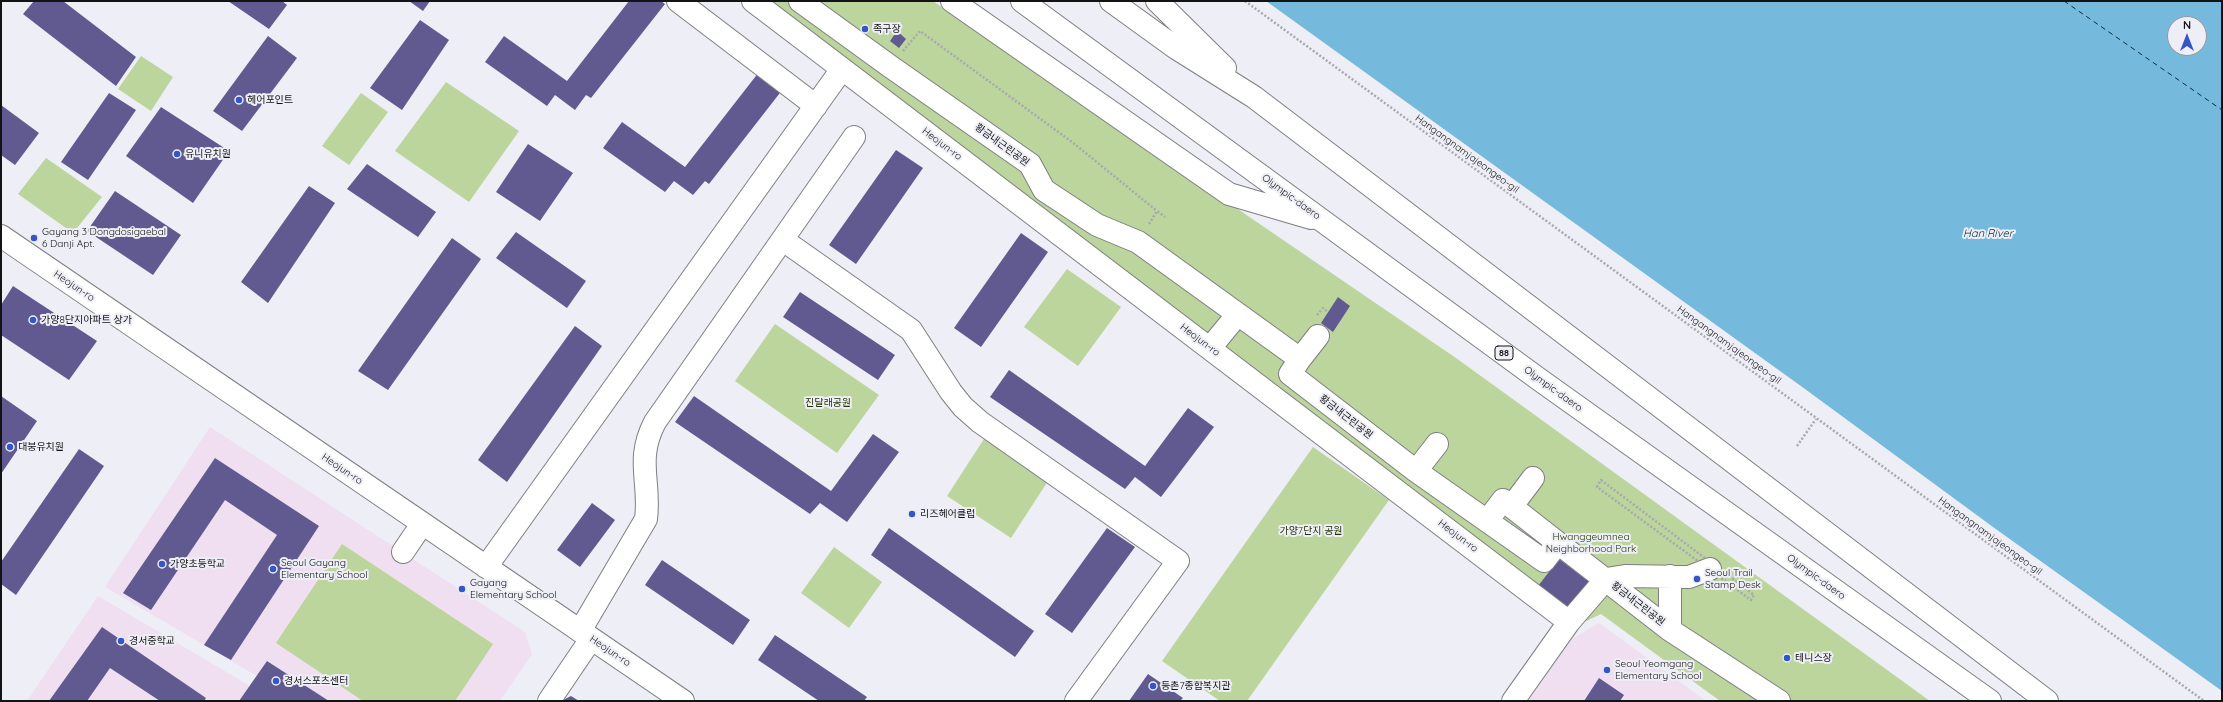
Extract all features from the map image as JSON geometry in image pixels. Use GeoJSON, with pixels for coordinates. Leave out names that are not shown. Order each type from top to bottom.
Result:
{"type":"FeatureCollection","features":[{"type":"Feature","properties":{"kind":"main road"},"geometry":{"type":"LineString","coordinates":[[678,1],[816,106]]}},
{"type":"Feature","properties":{"kind":"main road","name":"Heojun-ro"},"geometry":{"type":"LineString","coordinates":[[753,1],[1525,587],[1569,622]]}},
{"type":"Feature","properties":{"kind":"main road","name":"황금내근린공원"},"geometry":{"type":"LineString","coordinates":[[800,1],[891,67],[1030,164],[1044,190],[1097,225],[1138,242],[1300,359]]}},
{"type":"Feature","properties":{"kind":"main road"},"geometry":{"type":"LineString","coordinates":[[952,1],[1229,194],[1327,223]]}},
{"type":"Feature","properties":{"kind":"main road","name":"Olympic-daero"},"geometry":{"type":"LineString","coordinates":[[1022,1],[1540,380],[1990,701]]}},
{"type":"Feature","properties":{"kind":"main road"},"geometry":{"type":"LineString","coordinates":[[1111,1],[1176,48],[1254,97],[2047,701]]}},
{"type":"Feature","properties":{"kind":"main road"},"geometry":{"type":"LineString","coordinates":[[1157,1],[1254,97]]}},
{"type":"Feature","properties":{"kind":"main road"},"geometry":{"type":"LineString","coordinates":[[486,567],[842,69]]}},
{"type":"Feature","properties":{"kind":"main road"},"geometry":{"type":"LineString","coordinates":[[549,701],[586,635],[646,519],[648,509],[643,461],[648,434],[661,413],[854,137]]}},
{"type":"Feature","properties":{"kind":"main road","name":"Heojun-ro"},"geometry":{"type":"LineString","coordinates":[[1,236],[683,701]]}},
{"type":"Feature","properties":{"kind":"main road"},"geometry":{"type":"LineString","coordinates":[[782,240],[911,330],[951,392],[963,407],[980,422],[1178,561],[1076,701]]}},
{"type":"Feature","properties":{"kind":"main road"},"geometry":{"type":"LineString","coordinates":[[1210,348],[1238,314]]}},
{"type":"Feature","properties":{"kind":"main road","name":"황금내근린공원"},"geometry":{"type":"LineString","coordinates":[[1318,336],[1290,374],[1416,471],[1544,561]]}},
{"type":"Feature","properties":{"kind":"main road"},"geometry":{"type":"LineString","coordinates":[[1416,471],[1430,447]]}},
{"type":"Feature","properties":{"kind":"main road"},"geometry":{"type":"LineString","coordinates":[[1487,521],[1504,500],[1512,506],[1533,478]]}},
{"type":"Feature","properties":{"kind":"main road","name":"황금내근린공원"},"geometry":{"type":"LineString","coordinates":[[1512,506],[1670,630],[1779,701]]}},
{"type":"Feature","properties":{"kind":"main road"},"geometry":{"type":"LineString","coordinates":[[403,552],[422,524]]}},
{"type":"Feature","properties":{"kind":"main road"},"geometry":{"type":"LineString","coordinates":[[1525,587],[1558,543]]}},
{"type":"Feature","properties":{"kind":"main road","name":"황금내근린공원"},"geometry":{"type":"LineString","coordinates":[[1569,622],[1606,579],[1625,576],[1690,577],[1711,566]]}},
{"type":"Feature","properties":{"kind":"main road","name":"황금내근린공원"},"geometry":{"type":"LineString","coordinates":[[1670,576],[1670,630]]}},
{"type":"Feature","properties":{"kind":"main road"},"geometry":{"type":"LineString","coordinates":[[1513,701],[1569,622]]}},
{"type":"Feature","properties":{"kind":"path","name":"Hangangnamjajeongeo-gil"},"geometry":{"type":"LineString","coordinates":[[1245,1],[2204,701]]}},
{"type":"Feature","properties":{"kind":"path"},"geometry":{"type":"LineString","coordinates":[[891,67],[920,31],[1072,142],[1157,211]]}},
{"type":"Feature","properties":{"kind":"path"},"geometry":{"type":"LineString","coordinates":[[1797,446],[1816,419]]}},
{"type":"Feature","properties":{"kind":"path"},"geometry":{"type":"LineString","coordinates":[[1711,566],[1597,487],[1601,480],[1711,566],[1751,600],[1754,595],[1711,566]]}},
{"type":"Feature","properties":{"kind":"shaded area","name":"Seoul Gayang Elementary School"},"geometry":{"type":"Polygon","coordinates":[[[210,427],[525,632],[532,654],[500,701],[329,701],[268,661],[257,676],[105,587],[210,427]]]}},
{"type":"Feature","properties":{"kind":"shaded area","name":"경서중학교"},"geometry":{"type":"Polygon","coordinates":[[[98,596],[250,686],[239,701],[27,701],[98,596]]]}},
{"type":"Feature","properties":{"kind":"shaded area","name":"Seoul Yeomgang Elementary School"},"geometry":{"type":"Polygon","coordinates":[[[1599,623],[1706,701],[1528,701],[1572,639],[1599,623]]]}},
{"type":"Feature","properties":{"kind":"green space","name":"Hwanggeumnea Neighborhood Park"},"geometry":{"type":"Polygon","coordinates":[[[764,1],[933,1],[1456,358],[1930,701],[1720,701],[1601,614],[1580,624],[764,1]]]}},
{"type":"Feature","properties":{"kind":"green space"},"geometry":{"type":"Polygon","coordinates":[[[141,56],[173,77],[151,111],[118,89],[141,56]]]}},
{"type":"Feature","properties":{"kind":"green space"},"geometry":{"type":"Polygon","coordinates":[[[446,82],[519,131],[469,202],[395,151],[446,82]]]}},
{"type":"Feature","properties":{"kind":"green space"},"geometry":{"type":"Polygon","coordinates":[[[361,93],[388,112],[349,165],[322,146],[361,93]]]}},
{"type":"Feature","properties":{"kind":"green space"},"geometry":{"type":"Polygon","coordinates":[[[46,158],[102,197],[73,233],[18,194],[46,158]]]}},
{"type":"Feature","properties":{"kind":"green space"},"geometry":{"type":"Polygon","coordinates":[[[1067,269],[1121,307],[1078,366],[1024,327],[1067,269]]]}},
{"type":"Feature","properties":{"kind":"green space","name":"진달래공원"},"geometry":{"type":"Polygon","coordinates":[[[775,324],[879,395],[837,453],[735,381],[775,324]]]}},
{"type":"Feature","properties":{"kind":"green space"},"geometry":{"type":"Polygon","coordinates":[[[984,439],[1048,481],[1011,538],[947,496],[984,439]]]}},
{"type":"Feature","properties":{"kind":"green space","name":"가양7단지 공원"},"geometry":{"type":"Polygon","coordinates":[[[1313,447],[1389,500],[1247,701],[1220,701],[1162,661],[1313,447]]]}},
{"type":"Feature","properties":{"kind":"green space"},"geometry":{"type":"Polygon","coordinates":[[[342,544],[493,644],[455,701],[363,701],[276,643],[342,544]]]}},
{"type":"Feature","properties":{"kind":"green space"},"geometry":{"type":"Polygon","coordinates":[[[834,547],[882,582],[849,628],[801,593],[834,547]]]}},
{"type":"Feature","properties":{"kind":"water","name":"Han River"},"geometry":{"type":"Polygon","coordinates":[[[1266,1],[2222,1],[2222,691],[1993,527],[1805,389],[1266,1]]]}},
{"type":"Feature","properties":{"kind":"building"},"geometry":{"type":"Polygon","coordinates":[[[34,1],[63,1],[136,57],[116,86],[23,14],[34,1]]]}},
{"type":"Feature","properties":{"kind":"building"},"geometry":{"type":"Polygon","coordinates":[[[228,1],[282,1],[287,5],[269,29],[228,1]]]}},
{"type":"Feature","properties":{"kind":"building"},"geometry":{"type":"Polygon","coordinates":[[[409,1],[430,1],[423,11],[409,1]]]}},
{"type":"Feature","properties":{"kind":"building"},"geometry":{"type":"Polygon","coordinates":[[[629,1],[661,1],[665,4],[591,98],[586,95],[575,110],[555,95],[547,106],[485,62],[504,36],[567,81],[629,1]]]}},
{"type":"Feature","properties":{"kind":"building"},"geometry":{"type":"Polygon","coordinates":[[[420,20],[449,40],[402,110],[370,88],[420,20]]]}},
{"type":"Feature","properties":{"kind":"building"},"geometry":{"type":"Polygon","coordinates":[[[897,31],[906,39],[899,48],[890,41],[897,31]]]}},
{"type":"Feature","properties":{"kind":"building"},"geometry":{"type":"Polygon","coordinates":[[[268,36],[297,58],[242,131],[213,111],[268,36]]]}},
{"type":"Feature","properties":{"kind":"building"},"geometry":{"type":"Polygon","coordinates":[[[759,72],[783,89],[709,184],[705,181],[693,195],[674,181],[665,192],[603,148],[622,122],[685,167],[759,72]]]}},
{"type":"Feature","properties":{"kind":"building"},"geometry":{"type":"Polygon","coordinates":[[[109,93],[136,110],[88,180],[61,162],[109,93]]]}},
{"type":"Feature","properties":{"kind":"building"},"geometry":{"type":"Polygon","coordinates":[[[1,105],[39,133],[15,165],[1,155],[1,105]]]}},
{"type":"Feature","properties":{"kind":"building","name":"유니유치원"},"geometry":{"type":"Polygon","coordinates":[[[161,107],[229,151],[193,203],[126,156],[161,107]]]}},
{"type":"Feature","properties":{"kind":"building"},"geometry":{"type":"Polygon","coordinates":[[[528,144],[573,173],[540,221],[496,192],[528,144]]]}},
{"type":"Feature","properties":{"kind":"building"},"geometry":{"type":"Polygon","coordinates":[[[896,150],[923,168],[856,264],[829,245],[896,150]]]}},
{"type":"Feature","properties":{"kind":"building"},"geometry":{"type":"Polygon","coordinates":[[[367,164],[436,212],[418,237],[347,189],[367,164]]]}},
{"type":"Feature","properties":{"kind":"building"},"geometry":{"type":"Polygon","coordinates":[[[309,186],[335,203],[268,303],[241,282],[309,186]]]}},
{"type":"Feature","properties":{"kind":"building"},"geometry":{"type":"Polygon","coordinates":[[[115,191],[181,235],[153,275],[87,231],[115,191]]]}},
{"type":"Feature","properties":{"kind":"building"},"geometry":{"type":"Polygon","coordinates":[[[516,232],[586,281],[567,308],[496,258],[516,232]]]}},
{"type":"Feature","properties":{"kind":"building"},"geometry":{"type":"Polygon","coordinates":[[[1021,233],[1048,252],[981,347],[954,328],[1021,233]]]}},
{"type":"Feature","properties":{"kind":"building"},"geometry":{"type":"Polygon","coordinates":[[[452,238],[481,259],[388,390],[358,371],[452,238]]]}},
{"type":"Feature","properties":{"kind":"building","name":"가양8단지아파트 상가"},"geometry":{"type":"Polygon","coordinates":[[[13,286],[97,341],[69,380],[1,335],[1,305],[13,286]]]}},
{"type":"Feature","properties":{"kind":"building"},"geometry":{"type":"Polygon","coordinates":[[[800,292],[895,355],[878,380],[783,317],[800,292]]]}},
{"type":"Feature","properties":{"kind":"building"},"geometry":{"type":"Polygon","coordinates":[[[1338,297],[1350,306],[1333,332],[1321,323],[1338,297]]]}},
{"type":"Feature","properties":{"kind":"building"},"geometry":{"type":"Polygon","coordinates":[[[575,326],[602,346],[507,482],[478,460],[575,326]]]}},
{"type":"Feature","properties":{"kind":"building"},"geometry":{"type":"Polygon","coordinates":[[[1009,370],[1145,466],[1188,408],[1214,427],[1161,497],[1135,477],[1125,489],[990,397],[1009,370]]]}},
{"type":"Feature","properties":{"kind":"building","name":"대붕유치원"},"geometry":{"type":"Polygon","coordinates":[[[1,396],[37,421],[1,474],[1,396]]]}},
{"type":"Feature","properties":{"kind":"building"},"geometry":{"type":"Polygon","coordinates":[[[694,396],[831,491],[873,434],[899,452],[847,522],[820,503],[810,514],[675,422],[694,396]]]}},
{"type":"Feature","properties":{"kind":"building"},"geometry":{"type":"Polygon","coordinates":[[[79,449],[104,466],[16,595],[1,584],[1,562],[79,449]]]}},
{"type":"Feature","properties":{"kind":"building","name":"가양초등학교"},"geometry":{"type":"Polygon","coordinates":[[[215,458],[319,526],[231,660],[204,645],[277,535],[225,500],[151,610],[123,593],[215,458]]]}},
{"type":"Feature","properties":{"kind":"building"},"geometry":{"type":"Polygon","coordinates":[[[592,503],[615,520],[580,567],[557,550],[592,503]]]}},
{"type":"Feature","properties":{"kind":"building"},"geometry":{"type":"Polygon","coordinates":[[[889,528],[1034,631],[1015,657],[871,555],[889,528]]]}},
{"type":"Feature","properties":{"kind":"building"},"geometry":{"type":"Polygon","coordinates":[[[1107,528],[1135,547],[1072,633],[1045,614],[1107,528]]]}},
{"type":"Feature","properties":{"kind":"building"},"geometry":{"type":"Polygon","coordinates":[[[1559,559],[1592,584],[1571,611],[1538,586],[1559,559]]]}},
{"type":"Feature","properties":{"kind":"building"},"geometry":{"type":"Polygon","coordinates":[[[662,560],[750,620],[733,645],[645,585],[662,560]]]}},
{"type":"Feature","properties":{"kind":"building","name":"경서중학교"},"geometry":{"type":"Polygon","coordinates":[[[102,627],[206,698],[204,701],[160,701],[110,668],[87,701],[49,701],[102,627]]]}},
{"type":"Feature","properties":{"kind":"building"},"geometry":{"type":"Polygon","coordinates":[[[775,635],[867,697],[864,701],[819,701],[758,660],[775,635]]]}},
{"type":"Feature","properties":{"kind":"building","name":"경서스포츠센터"},"geometry":{"type":"Polygon","coordinates":[[[267,661],[329,701],[239,701],[267,661]]]}},
{"type":"Feature","properties":{"kind":"building","name":"등촌7종합복지관"},"geometry":{"type":"Polygon","coordinates":[[[1148,674],[1183,698],[1180,701],[1129,701],[1148,674]]]}},
{"type":"Feature","properties":{"kind":"building"},"geometry":{"type":"Polygon","coordinates":[[[1599,678],[1624,695],[1620,701],[1584,701],[1599,678]]]}},
{"type":"Feature","properties":{"kind":"building"},"geometry":{"type":"Polygon","coordinates":[[[571,696],[579,701],[561,701],[571,696]]]}},
{"type":"Feature","properties":{"kind":"ferry route"},"geometry":{"type":"LineString","coordinates":[[2064,1],[2222,110]]}},
{"type":"Feature","properties":{"kind":"place","name":"족구장"},"geometry":{"type":"Point","coordinates":[865,29]}},
{"type":"Feature","properties":{"kind":"place","name":"헤어포인트"},"geometry":{"type":"Point","coordinates":[239,100]}},
{"type":"Feature","properties":{"kind":"place","name":"유니유치원"},"geometry":{"type":"Point","coordinates":[177,154]}},
{"type":"Feature","properties":{"kind":"place","name":"Gayang 3 Dongdosigaebal 6 Danji Apt."},"geometry":{"type":"Point","coordinates":[34,238]}},
{"type":"Feature","properties":{"kind":"place","name":"가양8단지아파트 상가"},"geometry":{"type":"Point","coordinates":[33,320]}},
{"type":"Feature","properties":{"kind":"place","name":"대붕유치원"},"geometry":{"type":"Point","coordinates":[10,447]}},
{"type":"Feature","properties":{"kind":"place","name":"리즈헤어클럽"},"geometry":{"type":"Point","coordinates":[912,514]}},
{"type":"Feature","properties":{"kind":"place","name":"가양초등학교"},"geometry":{"type":"Point","coordinates":[162,564]}},
{"type":"Feature","properties":{"kind":"place","name":"Seoul Gayang Elementary School"},"geometry":{"type":"Point","coordinates":[273,569]}},
{"type":"Feature","properties":{"kind":"place","name":"Seoul Trail Stamp Desk"},"geometry":{"type":"Point","coordinates":[1697,579]}},
{"type":"Feature","properties":{"kind":"place","name":"Gayang Elementary School"},"geometry":{"type":"Point","coordinates":[462,589]}},
{"type":"Feature","properties":{"kind":"place","name":"경서중학교"},"geometry":{"type":"Point","coordinates":[121,641]}},
{"type":"Feature","properties":{"kind":"place","name":"테니스장"},"geometry":{"type":"Point","coordinates":[1787,658]}},
{"type":"Feature","properties":{"kind":"place","name":"Seoul Yeomgang Elementary School"},"geometry":{"type":"Point","coordinates":[1607,670]}},
{"type":"Feature","properties":{"kind":"place","name":"경서스포츠센터"},"geometry":{"type":"Point","coordinates":[276,681]}},
{"type":"Feature","properties":{"kind":"place","name":"등촌7종합복지관"},"geometry":{"type":"Point","coordinates":[1153,686]}}]}
